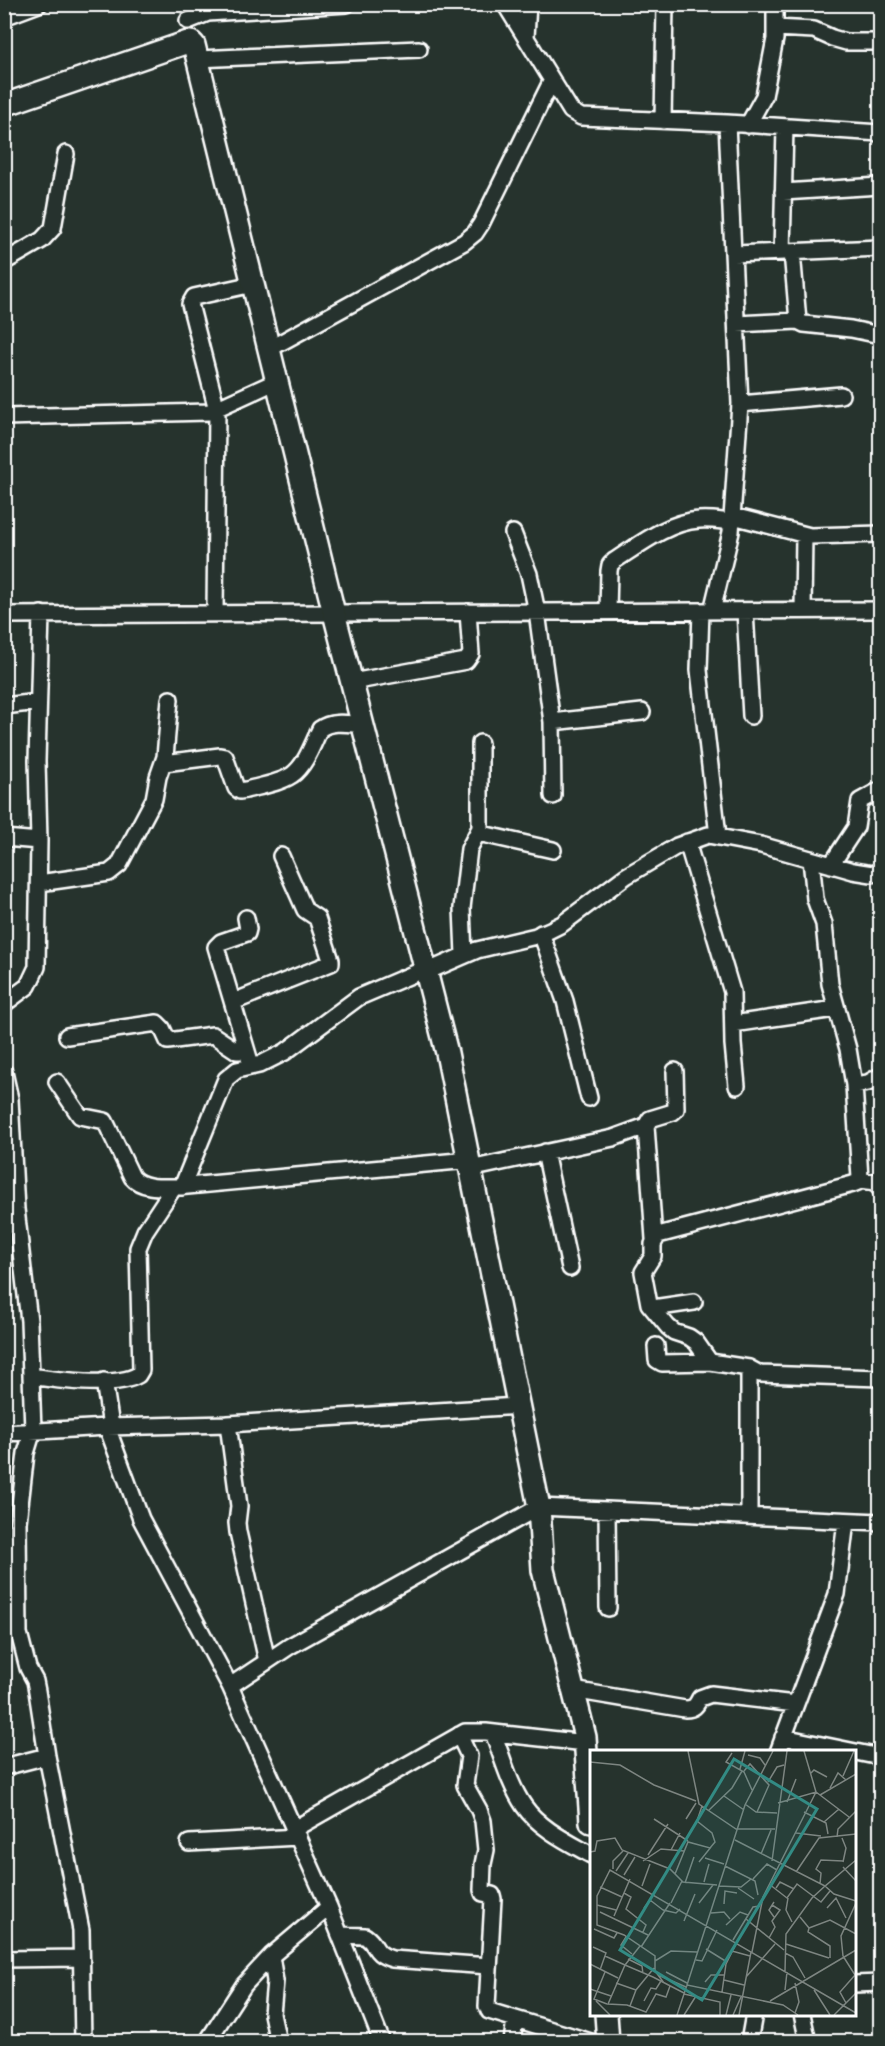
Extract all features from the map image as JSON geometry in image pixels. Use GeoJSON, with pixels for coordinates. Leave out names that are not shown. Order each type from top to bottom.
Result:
{"type":"FeatureCollection","features":[{"type":"Feature","properties":{"kind":"main road"},"geometry":{"type":"LineString","coordinates":[[4,105],[194,50],[334,613],[447,1053],[539,1507],[543,1570],[585,1743],[590,1809]]}},
{"type":"Feature","properties":{"kind":"main road"},"geometry":{"type":"LineString","coordinates":[[606,2016],[608,2042]]}},
{"type":"Feature","properties":{"kind":"street"},"geometry":{"type":"LineString","coordinates":[[4,16],[39,4]]}},
{"type":"Feature","properties":{"kind":"street"},"geometry":{"type":"LineString","coordinates":[[185,4],[194,50],[419,49]]}},
{"type":"Feature","properties":{"kind":"street"},"geometry":{"type":"LineString","coordinates":[[188,21],[208,13],[347,4]]}},
{"type":"Feature","properties":{"kind":"street"},"geometry":{"type":"LineString","coordinates":[[505,4],[571,111],[581,117],[727,123],[880,133]]}},
{"type":"Feature","properties":{"kind":"street"},"geometry":{"type":"LineString","coordinates":[[526,37],[528,4]]}},
{"type":"Feature","properties":{"kind":"street"},"geometry":{"type":"LineString","coordinates":[[663,121],[665,4]]}},
{"type":"Feature","properties":{"kind":"street"},"geometry":{"type":"LineString","coordinates":[[748,125],[764,96],[775,39],[775,4]]}},
{"type":"Feature","properties":{"kind":"street"},"geometry":{"type":"LineString","coordinates":[[775,28],[819,30],[832,38],[846,42],[880,42]]}},
{"type":"Feature","properties":{"kind":"street"},"geometry":{"type":"LineString","coordinates":[[269,349],[464,242],[475,233],[552,80]]}},
{"type":"Feature","properties":{"kind":"street"},"geometry":{"type":"LineString","coordinates":[[718,836],[699,670],[706,611],[732,519],[740,404],[727,123]]}},
{"type":"Feature","properties":{"kind":"street"},"geometry":{"type":"LineString","coordinates":[[785,127],[783,192],[787,252],[798,321]]}},
{"type":"Feature","properties":{"kind":"street"},"geometry":{"type":"LineString","coordinates":[[4,262],[42,240],[53,228],[66,154]]}},
{"type":"Feature","properties":{"kind":"street"},"geometry":{"type":"LineString","coordinates":[[783,192],[880,186]]}},
{"type":"Feature","properties":{"kind":"street"},"geometry":{"type":"LineString","coordinates":[[734,254],[880,248]]}},
{"type":"Feature","properties":{"kind":"street"},"geometry":{"type":"LineString","coordinates":[[215,613],[217,410],[191,300],[194,297],[253,284]]}},
{"type":"Feature","properties":{"kind":"street"},"geometry":{"type":"LineString","coordinates":[[736,324],[798,321],[804,324],[880,335]]}},
{"type":"Feature","properties":{"kind":"street"},"geometry":{"type":"LineString","coordinates":[[4,417],[199,413],[217,410],[277,381]]}},
{"type":"Feature","properties":{"kind":"street"},"geometry":{"type":"LineString","coordinates":[[740,404],[842,395]]}},
{"type":"Feature","properties":{"kind":"street"},"geometry":{"type":"LineString","coordinates":[[608,611],[610,565],[656,534],[674,527],[699,520],[732,519],[804,536],[880,534]]}},
{"type":"Feature","properties":{"kind":"street"},"geometry":{"type":"LineString","coordinates":[[513,533],[529,574],[537,612],[552,722],[554,796]]}},
{"type":"Feature","properties":{"kind":"street"},"geometry":{"type":"LineString","coordinates":[[803,610],[804,536]]}},
{"type":"Feature","properties":{"kind":"street"},"geometry":{"type":"LineString","coordinates":[[4,615],[880,609]]}},
{"type":"Feature","properties":{"kind":"street"},"geometry":{"type":"LineString","coordinates":[[745,611],[751,716]]}},
{"type":"Feature","properties":{"kind":"street"},"geometry":{"type":"LineString","coordinates":[[352,682],[466,661],[471,654],[468,612]]}},
{"type":"Feature","properties":{"kind":"street"},"geometry":{"type":"LineString","coordinates":[[4,1004],[28,986],[38,967],[37,761],[41,614]]}},
{"type":"Feature","properties":{"kind":"street"},"geometry":{"type":"LineString","coordinates":[[39,883],[109,873],[114,870],[153,804],[158,777],[164,763],[170,699]]}},
{"type":"Feature","properties":{"kind":"street"},"geometry":{"type":"LineString","coordinates":[[4,706],[38,702]]}},
{"type":"Feature","properties":{"kind":"street"},"geometry":{"type":"LineString","coordinates":[[552,722],[642,712]]}},
{"type":"Feature","properties":{"kind":"street"},"geometry":{"type":"LineString","coordinates":[[164,763],[225,757],[236,788],[240,791],[246,790],[286,778],[294,773],[300,767],[320,729],[325,725],[331,723],[363,725]]}},
{"type":"Feature","properties":{"kind":"street"},"geometry":{"type":"LineString","coordinates":[[464,955],[462,908],[469,849],[478,833],[480,743]]}},
{"type":"Feature","properties":{"kind":"street"},"geometry":{"type":"LineString","coordinates":[[831,865],[856,827],[860,801],[880,790]]}},
{"type":"Feature","properties":{"kind":"street"},"geometry":{"type":"LineString","coordinates":[[478,833],[553,850]]}},
{"type":"Feature","properties":{"kind":"street"},"geometry":{"type":"LineString","coordinates":[[31,1376],[70,1382],[104,1381],[133,1378],[138,1375],[141,1370],[138,1248],[145,1231],[178,1187],[226,1079],[237,1070],[272,1060],[359,998],[483,948],[541,933],[562,924],[626,876],[687,842],[708,835],[863,873],[880,872]]}},
{"type":"Feature","properties":{"kind":"street"},"geometry":{"type":"LineString","coordinates":[[4,838],[39,841]]}},
{"type":"Feature","properties":{"kind":"street"},"geometry":{"type":"LineString","coordinates":[[687,842],[732,992],[737,1086]]}},
{"type":"Feature","properties":{"kind":"street"},"geometry":{"type":"LineString","coordinates":[[233,1002],[331,963],[316,918],[305,910],[281,856]]}},
{"type":"Feature","properties":{"kind":"street"},"geometry":{"type":"LineString","coordinates":[[811,859],[815,899],[824,924],[830,984],[845,1033],[854,1085],[859,1180]]}},
{"type":"Feature","properties":{"kind":"street"},"geometry":{"type":"LineString","coordinates":[[246,918],[248,929],[246,933],[221,942],[216,947],[252,1066]]}},
{"type":"Feature","properties":{"kind":"street"},"geometry":{"type":"LineString","coordinates":[[541,933],[565,1001],[589,1098]]}},
{"type":"Feature","properties":{"kind":"street"},"geometry":{"type":"LineString","coordinates":[[733,1024],[836,1009]]}},
{"type":"Feature","properties":{"kind":"street"},"geometry":{"type":"LineString","coordinates":[[67,1036],[157,1023],[168,1041],[213,1035],[233,1049],[248,1051]]}},
{"type":"Feature","properties":{"kind":"street"},"geometry":{"type":"LineString","coordinates":[[675,1071],[676,1109],[650,1119],[646,1126],[654,1239],[652,1256],[643,1272],[647,1301],[668,1327],[696,1342],[710,1362]]}},
{"type":"Feature","properties":{"kind":"street"},"geometry":{"type":"LineString","coordinates":[[4,1072],[10,1099],[11,1226],[29,1321],[33,1430],[26,1453],[18,1522],[20,1633],[28,1668],[35,1681],[47,1756],[81,1930],[82,2042]]}},
{"type":"Feature","properties":{"kind":"street"},"geometry":{"type":"LineString","coordinates":[[854,1085],[868,1083],[880,1076]]}},
{"type":"Feature","properties":{"kind":"street"},"geometry":{"type":"LineString","coordinates":[[57,1082],[80,1116],[105,1121],[129,1173],[135,1181],[147,1185],[178,1187],[470,1164],[613,1138],[646,1126]]}},
{"type":"Feature","properties":{"kind":"street"},"geometry":{"type":"LineString","coordinates":[[545,1152],[570,1268]]}},
{"type":"Feature","properties":{"kind":"street"},"geometry":{"type":"LineString","coordinates":[[654,1239],[658,1236],[853,1184],[859,1180],[876,1182],[880,1189]]}},
{"type":"Feature","properties":{"kind":"street"},"geometry":{"type":"LineString","coordinates":[[653,1308],[694,1302]]}},
{"type":"Feature","properties":{"kind":"street"},"geometry":{"type":"LineString","coordinates":[[656,1346],[657,1359],[662,1363],[710,1362],[749,1368],[760,1374],[880,1378]]}},
{"type":"Feature","properties":{"kind":"street"},"geometry":{"type":"LineString","coordinates":[[749,1368],[749,1516]]}},
{"type":"Feature","properties":{"kind":"street"},"geometry":{"type":"LineString","coordinates":[[104,1381],[109,1427],[141,1519],[230,1686],[329,1907],[382,2042]]}},
{"type":"Feature","properties":{"kind":"street"},"geometry":{"type":"LineString","coordinates":[[4,1433],[33,1430],[228,1424],[519,1406]]}},
{"type":"Feature","properties":{"kind":"street"},"geometry":{"type":"LineString","coordinates":[[228,1424],[240,1506],[238,1532],[267,1661]]}},
{"type":"Feature","properties":{"kind":"street"},"geometry":{"type":"LineString","coordinates":[[230,1686],[290,1646],[539,1507],[880,1522]]}},
{"type":"Feature","properties":{"kind":"street"},"geometry":{"type":"LineString","coordinates":[[607,1510],[608,1608]]}},
{"type":"Feature","properties":{"kind":"street"},"geometry":{"type":"LineString","coordinates":[[779,1750],[837,1594],[846,1521]]}},
{"type":"Feature","properties":{"kind":"street"},"geometry":{"type":"LineString","coordinates":[[573,1690],[685,1709],[691,1709],[696,1706],[700,1698],[711,1694],[795,1704]]}},
{"type":"Feature","properties":{"kind":"street"},"geometry":{"type":"LineString","coordinates":[[189,1843],[296,1833],[459,1735],[472,1731],[585,1743]]}},
{"type":"Feature","properties":{"kind":"street"},"geometry":{"type":"LineString","coordinates":[[493,1732],[524,1807],[546,1827],[590,1854]]}},
{"type":"Feature","properties":{"kind":"street"},"geometry":{"type":"LineString","coordinates":[[459,1735],[469,1756],[465,1785],[483,1821],[486,1850],[482,1890],[483,1893],[492,1895],[493,1899],[487,2006],[489,2011],[591,2042]]}},
{"type":"Feature","properties":{"kind":"street"},"geometry":{"type":"LineString","coordinates":[[783,1737],[846,1750]]}},
{"type":"Feature","properties":{"kind":"street"},"geometry":{"type":"LineString","coordinates":[[855,1752],[880,1757]]}},
{"type":"Feature","properties":{"kind":"street"},"geometry":{"type":"LineString","coordinates":[[4,1767],[47,1756]]}},
{"type":"Feature","properties":{"kind":"street"},"geometry":{"type":"LineString","coordinates":[[207,2042],[244,1986],[271,1956],[329,1907]]}},
{"type":"Feature","properties":{"kind":"street"},"geometry":{"type":"LineString","coordinates":[[340,1935],[369,1937],[376,1952],[392,1959],[489,1966]]}},
{"type":"Feature","properties":{"kind":"street"},"geometry":{"type":"LineString","coordinates":[[271,1956],[275,1981],[273,2014],[278,2042]]}},
{"type":"Feature","properties":{"kind":"street"},"geometry":{"type":"LineString","coordinates":[[4,1959],[81,1958]]}},
{"type":"Feature","properties":{"kind":"street"},"geometry":{"type":"LineString","coordinates":[[855,1984],[880,1983]]}},
{"type":"Feature","properties":{"kind":"street"},"geometry":{"type":"LineString","coordinates":[[749,2042],[754,2016]]}},
{"type":"Feature","properties":{"kind":"street"},"geometry":{"type":"LineString","coordinates":[[802,2016],[808,2042]]}},
{"type":"Feature","properties":{"kind":"street"},"geometry":{"type":"LineString","coordinates":[[512,2042],[515,2019]]}}]}
